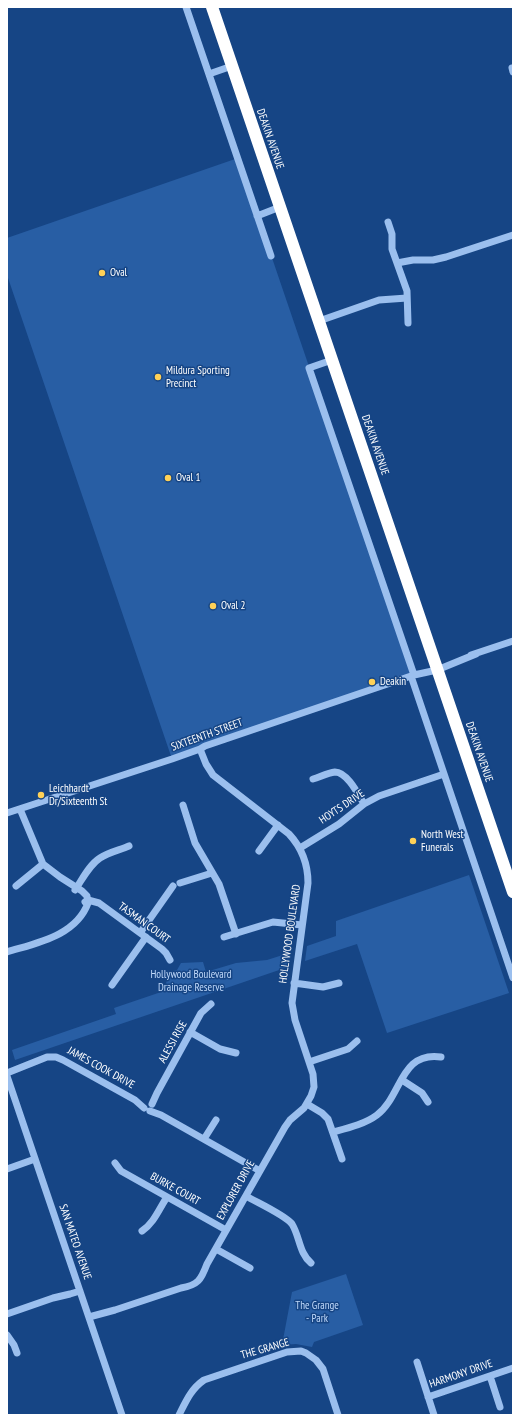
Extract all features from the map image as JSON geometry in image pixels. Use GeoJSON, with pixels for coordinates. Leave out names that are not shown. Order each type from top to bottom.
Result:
{"type":"FeatureCollection","features":[{"type":"Feature","properties":{"kind":"highway","name":"DEAKIN AVENUE"},"geometry":{"type":"LineString","coordinates":[[212,7],[512,888]]}},
{"type":"Feature","properties":{"kind":"street"},"geometry":{"type":"LineString","coordinates":[[186,7],[271,256]]}},
{"type":"Feature","properties":{"kind":"street"},"geometry":{"type":"LineString","coordinates":[[209,74],[232,66]]}},
{"type":"Feature","properties":{"kind":"street"},"geometry":{"type":"LineString","coordinates":[[257,216],[280,207]]}},
{"type":"Feature","properties":{"kind":"street"},"geometry":{"type":"LineString","coordinates":[[388,222],[392,234],[392,249],[407,291],[408,323]]}},
{"type":"Feature","properties":{"kind":"street"},"geometry":{"type":"LineString","coordinates":[[397,263],[413,260],[433,260],[446,257],[513,235]]}},
{"type":"Feature","properties":{"kind":"street"},"geometry":{"type":"LineString","coordinates":[[319,321],[379,300],[407,298]]}},
{"type":"Feature","properties":{"kind":"street"},"geometry":{"type":"LineString","coordinates":[[332,360],[309,368],[513,978]]}},
{"type":"Feature","properties":{"kind":"street","name":"SIXTEENTH STREET"},"geometry":{"type":"LineString","coordinates":[[7,813],[203,748],[513,641]]}},
{"type":"Feature","properties":{"kind":"street","name":"HOLLYWOOD BOULEVARD"},"geometry":{"type":"LineString","coordinates":[[203,748],[206,764],[216,778],[278,825],[294,840],[300,848],[308,876],[292,1003],[293,1012],[314,1083],[312,1096],[307,1104],[285,1127]]}},
{"type":"Feature","properties":{"kind":"street"},"geometry":{"type":"LineString","coordinates":[[313,779],[331,773],[341,773],[364,804]]}},
{"type":"Feature","properties":{"kind":"street","name":"HOYTS DRIVE"},"geometry":{"type":"LineString","coordinates":[[300,848],[348,817],[364,804],[380,796],[444,774]]}},
{"type":"Feature","properties":{"kind":"street"},"geometry":{"type":"LineString","coordinates":[[183,805],[195,843],[220,888],[236,934]]}},
{"type":"Feature","properties":{"kind":"street","name":"TASMAN COURT"},"geometry":{"type":"LineString","coordinates":[[22,808],[43,864],[76,889],[87,902],[96,902],[162,949],[170,960]]}},
{"type":"Feature","properties":{"kind":"street"},"geometry":{"type":"LineString","coordinates":[[259,851],[278,825]]}},
{"type":"Feature","properties":{"kind":"street"},"geometry":{"type":"LineString","coordinates":[[76,889],[94,863],[100,858],[106,854],[129,846]]}},
{"type":"Feature","properties":{"kind":"street"},"geometry":{"type":"LineString","coordinates":[[16,886],[43,864]]}},
{"type":"Feature","properties":{"kind":"street"},"geometry":{"type":"LineString","coordinates":[[112,986],[176,885],[212,873]]}},
{"type":"Feature","properties":{"kind":"street"},"geometry":{"type":"LineString","coordinates":[[7,952],[55,936],[66,930],[86,910],[87,902]]}},
{"type":"Feature","properties":{"kind":"street"},"geometry":{"type":"LineString","coordinates":[[224,937],[273,922],[302,925]]}},
{"type":"Feature","properties":{"kind":"street"},"geometry":{"type":"LineString","coordinates":[[294,983],[323,987],[339,983]]}},
{"type":"Feature","properties":{"kind":"street","name":"ALESSI RISE"},"geometry":{"type":"LineString","coordinates":[[149,1106],[201,1014],[212,1004]]}},
{"type":"Feature","properties":{"kind":"street"},"geometry":{"type":"LineString","coordinates":[[190,1032],[220,1049],[236,1053]]}},
{"type":"Feature","properties":{"kind":"street"},"geometry":{"type":"LineString","coordinates":[[309,1062],[348,1049],[357,1041]]}},
{"type":"Feature","properties":{"kind":"street","name":"JAMES COOK DRIVE"},"geometry":{"type":"LineString","coordinates":[[7,1068],[51,1056],[59,1058],[135,1100],[149,1106],[161,1115],[260,1170]]}},
{"type":"Feature","properties":{"kind":"street"},"geometry":{"type":"LineString","coordinates":[[334,1132],[366,1121],[377,1115],[384,1108],[410,1066],[418,1060],[428,1057],[441,1057]]}},
{"type":"Feature","properties":{"kind":"street","name":"JAMES COOK DRIVE"},"geometry":{"type":"LineString","coordinates":[[7,1073],[32,1062]]}},
{"type":"Feature","properties":{"kind":"street","name":"SAN MATEO AVENUE"},"geometry":{"type":"LineString","coordinates":[[7,1076],[122,1415]]}},
{"type":"Feature","properties":{"kind":"street"},"geometry":{"type":"LineString","coordinates":[[402,1080],[422,1093],[428,1102]]}},
{"type":"Feature","properties":{"kind":"street"},"geometry":{"type":"LineString","coordinates":[[307,1104],[326,1116],[334,1132],[342,1159]]}},
{"type":"Feature","properties":{"kind":"street"},"geometry":{"type":"LineString","coordinates":[[204,1139],[216,1120]]}},
{"type":"Feature","properties":{"kind":"street","name":"EXPLORER DRIVE"},"geometry":{"type":"LineString","coordinates":[[90,1319],[181,1288],[195,1279],[207,1264],[216,1249],[285,1127]]}},
{"type":"Feature","properties":{"kind":"street"},"geometry":{"type":"LineString","coordinates":[[7,1169],[35,1159]]}},
{"type":"Feature","properties":{"kind":"street","name":"BURKE COURT"},"geometry":{"type":"LineString","coordinates":[[115,1163],[121,1171],[226,1230]]}},
{"type":"Feature","properties":{"kind":"street"},"geometry":{"type":"LineString","coordinates":[[246,1196],[289,1221],[294,1229],[302,1252],[311,1263]]}},
{"type":"Feature","properties":{"kind":"street"},"geometry":{"type":"LineString","coordinates":[[142,1231],[153,1220],[166,1197]]}},
{"type":"Feature","properties":{"kind":"street"},"geometry":{"type":"LineString","coordinates":[[216,1249],[250,1268]]}},
{"type":"Feature","properties":{"kind":"street"},"geometry":{"type":"LineString","coordinates":[[7,1314],[79,1289]]}},
{"type":"Feature","properties":{"kind":"street"},"geometry":{"type":"LineString","coordinates":[[7,1335],[14,1345],[17,1353]]}},
{"type":"Feature","properties":{"kind":"street","name":"THE GRANGE"},"geometry":{"type":"LineString","coordinates":[[179,1415],[189,1394],[204,1380],[260,1360],[294,1351],[306,1353],[320,1364],[327,1379],[338,1415]]}},
{"type":"Feature","properties":{"kind":"street","name":"HARMONY DRIVE"},"geometry":{"type":"LineString","coordinates":[[417,1362],[428,1397],[513,1368]]}},
{"type":"Feature","properties":{"kind":"street"},"geometry":{"type":"LineString","coordinates":[[490,1376],[500,1408]]}},
{"type":"Feature","properties":{"kind":"street"},"geometry":{"type":"LineString","coordinates":[[428,1397],[434,1415]]}},
{"type":"Feature","properties":{"kind":"green space"},"geometry":{"type":"Polygon","coordinates":[[[238,158],[414,675],[172,759],[7,275],[7,238],[238,158]]]}},
{"type":"Feature","properties":{"kind":"green space"},"geometry":{"type":"Polygon","coordinates":[[[469,875],[509,993],[387,1033],[357,944],[305,961],[307,946],[336,936],[336,921],[469,875]]]}},
{"type":"Feature","properties":{"kind":"green space","name":"Hollywood Boulevard Drainage Reserve"},"geometry":{"type":"Polygon","coordinates":[[[289,953],[288,967],[15,1060],[12,1050],[116,1014],[114,1008],[164,991],[169,972],[177,970],[181,963],[203,962],[206,972],[236,963],[267,960],[289,953]]]}},
{"type":"Feature","properties":{"kind":"green space","name":"The Grange - Park"},"geometry":{"type":"Polygon","coordinates":[[[346,1274],[363,1325],[314,1342],[312,1347],[296,1344],[282,1345],[292,1292],[346,1274]]]}},
{"type":"Feature","properties":{"kind":"place","name":"Oval"},"geometry":{"type":"Point","coordinates":[102,273]}},
{"type":"Feature","properties":{"kind":"place","name":"Mildura Sporting Precinct"},"geometry":{"type":"Point","coordinates":[158,377]}},
{"type":"Feature","properties":{"kind":"place","name":"Oval 1"},"geometry":{"type":"Point","coordinates":[168,478]}},
{"type":"Feature","properties":{"kind":"place","name":"Oval 2"},"geometry":{"type":"Point","coordinates":[213,606]}},
{"type":"Feature","properties":{"kind":"place","name":"Deakin"},"geometry":{"type":"Point","coordinates":[372,682]}},
{"type":"Feature","properties":{"kind":"place","name":"Leichhardt Dr/Sixteenth St"},"geometry":{"type":"Point","coordinates":[41,795]}},
{"type":"Feature","properties":{"kind":"place","name":"North West Funerals"},"geometry":{"type":"Point","coordinates":[413,841]}}]}
